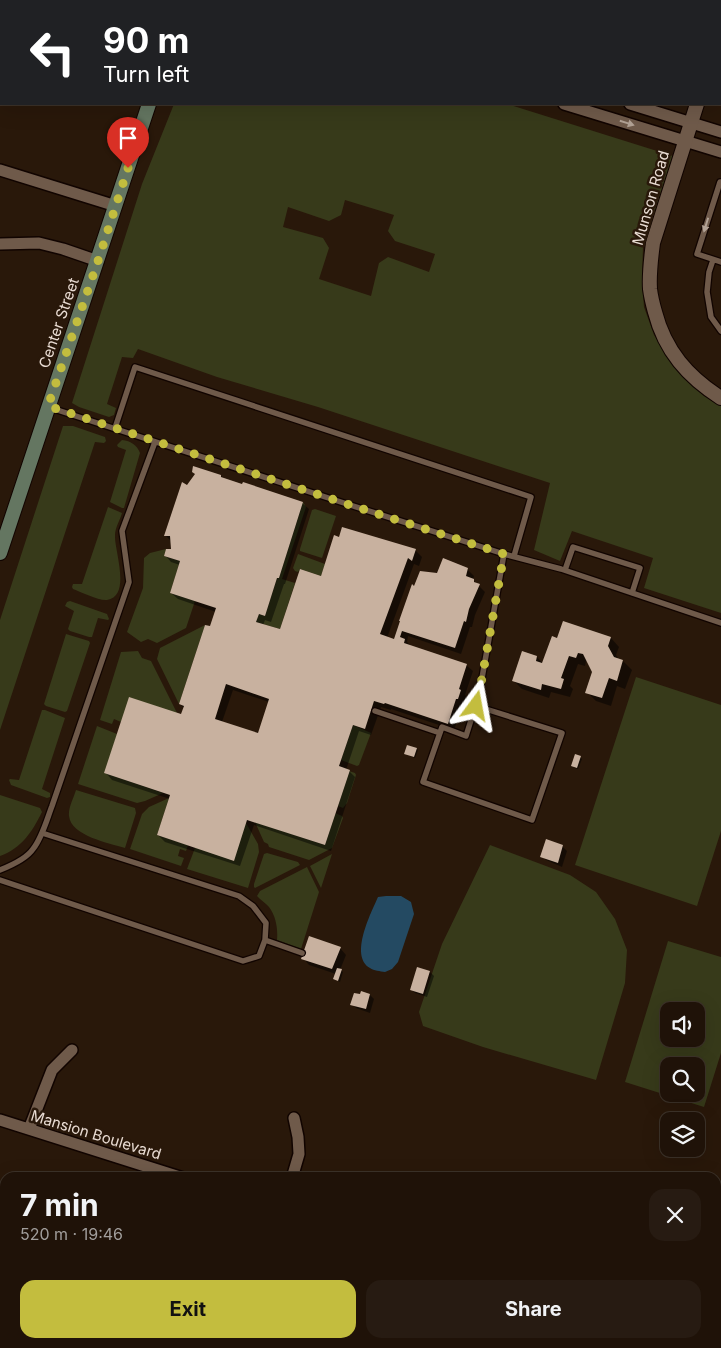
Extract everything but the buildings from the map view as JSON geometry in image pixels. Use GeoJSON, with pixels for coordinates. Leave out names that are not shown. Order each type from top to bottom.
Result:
{"type":"FeatureCollection","features":[{"type":"Feature","properties":{"kind":"main road","name":"Center Street"},"geometry":{"type":"LineString","coordinates":[[0,553],[149,105]]}},
{"type":"Feature","properties":{"kind":"street"},"geometry":{"type":"LineString","coordinates":[[572,105],[596,108],[685,141],[721,152]]}},
{"type":"Feature","properties":{"kind":"street"},"geometry":{"type":"LineString","coordinates":[[633,105],[721,132]]}},
{"type":"Feature","properties":{"kind":"street","name":"Munson Road"},"geometry":{"type":"LineString","coordinates":[[697,105],[654,243],[650,269],[650,291],[664,340],[684,368],[699,383],[721,398]]}},
{"type":"Feature","properties":{"kind":"street"},"geometry":{"type":"LineString","coordinates":[[0,170],[116,206]]}},
{"type":"Feature","properties":{"kind":"street"},"geometry":{"type":"LineString","coordinates":[[0,244],[39,243],[98,261]]}},
{"type":"Feature","properties":{"kind":"street"},"geometry":{"type":"LineString","coordinates":[[29,1129],[52,1070],[72,1050]]}},
{"type":"Feature","properties":{"kind":"street"},"geometry":{"type":"LineString","coordinates":[[294,1118],[299,1154],[294,1172]]}},
{"type":"Feature","properties":{"kind":"street","name":"Mansion Boulevard"},"geometry":{"type":"LineString","coordinates":[[0,1120],[164,1172]]}},
{"type":"Feature","properties":{"kind":"lane"},"geometry":{"type":"LineString","coordinates":[[721,182],[698,254],[721,262]]}},
{"type":"Feature","properties":{"kind":"lane"},"geometry":{"type":"LineString","coordinates":[[713,260],[709,272],[707,292],[711,317],[721,331]]}},
{"type":"Feature","properties":{"kind":"lane"},"geometry":{"type":"LineString","coordinates":[[115,428],[135,367],[531,497],[514,556]]}},
{"type":"Feature","properties":{"kind":"lane"},"geometry":{"type":"LineString","coordinates":[[48,406],[504,554],[565,570],[721,623]]}},
{"type":"Feature","properties":{"kind":"lane"},"geometry":{"type":"LineString","coordinates":[[0,870],[11,866],[33,850],[52,806],[129,582],[122,531],[155,442]]}},
{"type":"Feature","properties":{"kind":"lane"},"geometry":{"type":"LineString","coordinates":[[565,570],[572,546],[640,568],[632,593]]}},
{"type":"Feature","properties":{"kind":"lane"},"geometry":{"type":"LineString","coordinates":[[476,706],[562,733],[532,820],[423,782],[442,727],[466,736],[479,695],[504,554]]}},
{"type":"Feature","properties":{"kind":"lane"},"geometry":{"type":"LineString","coordinates":[[375,712],[440,733]]}},
{"type":"Feature","properties":{"kind":"lane"},"geometry":{"type":"LineString","coordinates":[[0,880],[243,961],[259,956],[264,940],[266,923],[252,906],[239,896],[42,832]]}},
{"type":"Feature","properties":{"kind":"lane"},"geometry":{"type":"LineString","coordinates":[[264,940],[302,953]]}},
{"type":"Feature","properties":{"kind":"green space"},"geometry":{"type":"Polygon","coordinates":[[[174,105],[510,105],[673,156],[643,247],[642,280],[644,307],[654,335],[677,370],[703,395],[721,406],[721,613],[644,588],[653,558],[572,531],[560,561],[534,550],[550,483],[318,407],[217,377],[138,349],[133,358],[122,357],[107,404],[116,408],[114,415],[109,417],[72,403],[142,184],[174,105]],[[345,200],[341,215],[329,221],[288,207],[283,227],[323,238],[329,248],[319,279],[371,296],[379,263],[388,257],[429,272],[435,254],[395,241],[388,231],[394,215],[345,200]]]}},
{"type":"Feature","properties":{"kind":"green space"},"geometry":{"type":"Polygon","coordinates":[[[63,426],[73,426],[105,437],[106,441],[104,443],[95,442],[0,730],[0,620],[63,426]]]}},
{"type":"Feature","properties":{"kind":"green space"},"geometry":{"type":"Polygon","coordinates":[[[122,440],[133,444],[140,453],[124,508],[110,502],[126,450],[117,445],[122,440]]]}},
{"type":"Feature","properties":{"kind":"green space"},"geometry":{"type":"Polygon","coordinates":[[[303,502],[306,507],[282,579],[295,583],[280,629],[256,622],[259,614],[265,616],[303,502]]]}},
{"type":"Feature","properties":{"kind":"green space"},"geometry":{"type":"Polygon","coordinates":[[[108,507],[122,513],[115,535],[120,582],[119,590],[114,597],[104,600],[85,594],[72,587],[73,584],[82,584],[108,507]]]}},
{"type":"Feature","properties":{"kind":"green space"},"geometry":{"type":"Polygon","coordinates":[[[315,509],[336,516],[322,558],[300,551],[312,510],[315,509]]]}},
{"type":"Feature","properties":{"kind":"green space"},"geometry":{"type":"Polygon","coordinates":[[[166,549],[164,556],[180,561],[170,593],[195,601],[186,628],[157,643],[148,639],[141,642],[127,632],[143,588],[144,558],[150,553],[166,549]]]}},
{"type":"Feature","properties":{"kind":"green space"},"geometry":{"type":"Polygon","coordinates":[[[298,554],[325,564],[321,576],[300,569],[298,572],[295,571],[293,568],[298,554]]]}},
{"type":"Feature","properties":{"kind":"green space"},"geometry":{"type":"Polygon","coordinates":[[[70,601],[107,614],[109,619],[98,618],[92,637],[70,631],[68,629],[74,611],[65,606],[70,601]]]}},
{"type":"Feature","properties":{"kind":"green space"},"geometry":{"type":"Polygon","coordinates":[[[205,625],[179,704],[157,659],[160,648],[205,625]]]}},
{"type":"Feature","properties":{"kind":"green space"},"geometry":{"type":"Polygon","coordinates":[[[66,634],[89,641],[90,643],[67,711],[65,712],[44,704],[66,634]]]}},
{"type":"Feature","properties":{"kind":"green space"},"geometry":{"type":"Polygon","coordinates":[[[138,651],[142,658],[151,661],[177,713],[121,722],[114,719],[112,724],[100,720],[121,652],[138,651]]]}},
{"type":"Feature","properties":{"kind":"green space"},"geometry":{"type":"Polygon","coordinates":[[[636,677],[721,705],[721,831],[697,906],[575,865],[636,677]]]}},
{"type":"Feature","properties":{"kind":"green space"},"geometry":{"type":"Polygon","coordinates":[[[42,710],[65,718],[42,789],[50,793],[50,797],[47,798],[11,785],[9,780],[19,780],[42,710]]]}},
{"type":"Feature","properties":{"kind":"green space"},"geometry":{"type":"Polygon","coordinates":[[[353,725],[371,733],[357,766],[341,760],[353,725]]]}},
{"type":"Feature","properties":{"kind":"green space"},"geometry":{"type":"Polygon","coordinates":[[[97,726],[117,734],[105,773],[163,793],[137,803],[78,784],[97,726]]]}},
{"type":"Feature","properties":{"kind":"green space"},"geometry":{"type":"Polygon","coordinates":[[[349,771],[356,775],[347,803],[343,808],[338,806],[349,771]]]}},
{"type":"Feature","properties":{"kind":"green space"},"geometry":{"type":"Polygon","coordinates":[[[76,790],[135,808],[136,813],[125,848],[92,838],[76,829],[71,823],[69,810],[76,790]]]}},
{"type":"Feature","properties":{"kind":"green space"},"geometry":{"type":"Polygon","coordinates":[[[0,795],[40,808],[42,812],[26,839],[8,853],[0,856],[0,795]]]}},
{"type":"Feature","properties":{"kind":"green space"},"geometry":{"type":"Polygon","coordinates":[[[169,798],[157,835],[188,845],[186,851],[180,849],[178,856],[184,858],[181,866],[130,849],[142,814],[149,807],[169,798]]]}},
{"type":"Feature","properties":{"kind":"green space"},"geometry":{"type":"Polygon","coordinates":[[[335,813],[343,818],[332,848],[309,860],[269,847],[264,842],[255,822],[325,845],[335,813]]]}},
{"type":"Feature","properties":{"kind":"green space"},"geometry":{"type":"Polygon","coordinates":[[[246,823],[258,844],[259,852],[248,888],[187,869],[195,848],[246,823]]]}},
{"type":"Feature","properties":{"kind":"green space"},"geometry":{"type":"Polygon","coordinates":[[[490,845],[570,875],[596,892],[615,919],[627,950],[625,983],[596,1080],[483,1047],[423,1026],[419,1012],[442,944],[490,845]]]}},
{"type":"Feature","properties":{"kind":"green space"},"geometry":{"type":"Polygon","coordinates":[[[267,853],[298,862],[300,865],[255,888],[254,884],[264,854],[267,853]]]}},
{"type":"Feature","properties":{"kind":"green space"},"geometry":{"type":"Polygon","coordinates":[[[332,854],[321,888],[310,866],[332,854]]]}},
{"type":"Feature","properties":{"kind":"green space"},"geometry":{"type":"Polygon","coordinates":[[[307,867],[319,892],[301,949],[277,940],[275,918],[268,906],[257,896],[260,891],[307,867]]]}},
{"type":"Feature","properties":{"kind":"green space"},"geometry":{"type":"Polygon","coordinates":[[[668,941],[721,957],[721,1053],[704,1107],[688,1102],[705,1102],[705,1057],[660,1057],[660,1093],[625,1082],[668,941]]]}},
{"type":"Feature","properties":{"kind":"water"},"geometry":{"type":"Polygon","coordinates":[[[401,896],[411,902],[414,914],[398,962],[392,969],[385,972],[372,969],[364,962],[361,954],[361,944],[367,923],[378,897],[401,896]]]}},
{"type":"Feature","properties":{"kind":"route"},"geometry":{"type":"LineString","coordinates":[[128,168],[48,406],[504,554],[476,706]]}}]}
